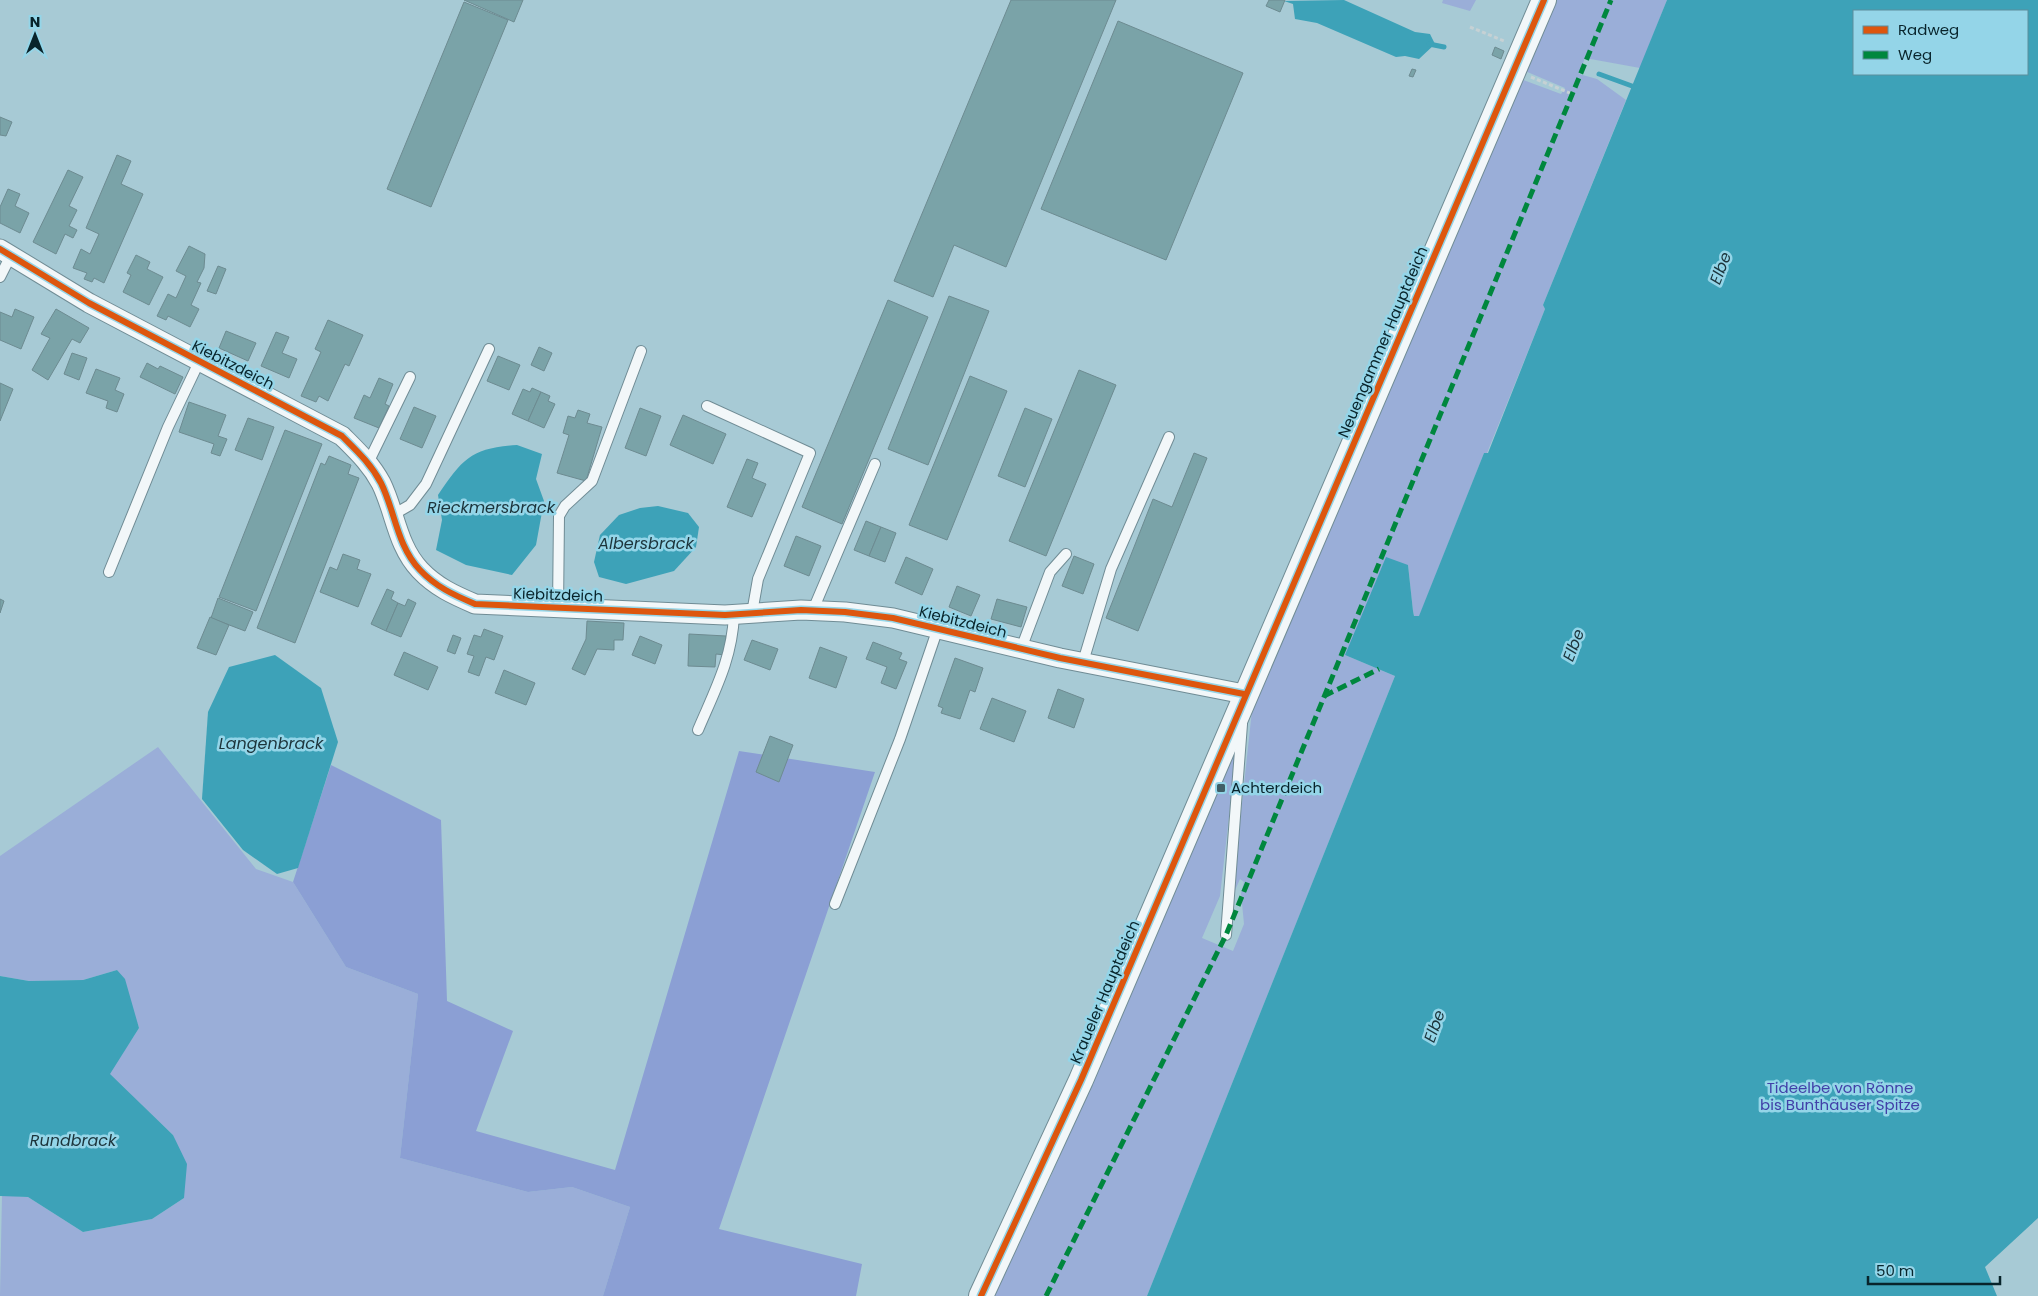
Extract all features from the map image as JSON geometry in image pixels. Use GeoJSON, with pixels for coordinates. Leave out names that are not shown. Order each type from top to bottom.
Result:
{"type":"FeatureCollection","features":[{"type":"Feature","properties":{"kind":"street","name":"Neuengammer Hauptdeich"},"geometry":{"type":"LineString","coordinates":[[1244,695],[1544,0]]}},
{"type":"Feature","properties":{"kind":"street","name":"Kiebitzdeich"},"geometry":{"type":"LineString","coordinates":[[6,252],[89,303],[342,436],[368,463],[381,484],[402,542],[419,569],[441,589],[475,604],[743,614],[813,610],[893,618],[1083,662],[1244,695]]}},
{"type":"Feature","properties":{"kind":"street","name":"Kraueler Hauptdeich"},"geometry":{"type":"LineString","coordinates":[[981,1296],[1081,1080],[1244,695]]}},
{"type":"Feature","properties":{"kind":"lane"},"geometry":{"type":"LineString","coordinates":[[0,278],[6,252]]}},
{"type":"Feature","properties":{"kind":"lane"},"geometry":{"type":"LineString","coordinates":[[391,516],[410,505],[426,484],[489,349]]}},
{"type":"Feature","properties":{"kind":"lane"},"geometry":{"type":"LineString","coordinates":[[558,608],[559,516],[565,506],[592,481],[641,351]]}},
{"type":"Feature","properties":{"kind":"lane"},"geometry":{"type":"LineString","coordinates":[[110,572],[168,427],[199,362]]}},
{"type":"Feature","properties":{"kind":"lane"},"geometry":{"type":"LineString","coordinates":[[368,463],[410,377]]}},
{"type":"Feature","properties":{"kind":"lane"},"geometry":{"type":"LineString","coordinates":[[698,730],[728,659],[732,640],[810,452],[707,406]]}},
{"type":"Feature","properties":{"kind":"lane"},"geometry":{"type":"LineString","coordinates":[[1083,662],[1094,618],[1111,569],[1170,437]]}},
{"type":"Feature","properties":{"kind":"lane"},"geometry":{"type":"LineString","coordinates":[[813,610],[875,464]]}},
{"type":"Feature","properties":{"kind":"lane"},"geometry":{"type":"LineString","coordinates":[[1021,648],[1050,572],[1066,554]]}},
{"type":"Feature","properties":{"kind":"lane"},"geometry":{"type":"LineString","coordinates":[[835,904],[900,739],[938,628]]}},
{"type":"Feature","properties":{"kind":"lane"},"geometry":{"type":"LineString","coordinates":[[1226,935],[1244,695]]}},
{"type":"Feature","properties":{"kind":"path"},"geometry":{"type":"LineString","coordinates":[[1470,27],[1572,94]]}},
{"type":"Feature","properties":{"kind":"shaded area"},"geometry":{"type":"Polygon","coordinates":[[[1443,0],[1476,0],[1470,11],[1442,3],[1443,0]]]}},
{"type":"Feature","properties":{"kind":"shaded area"},"geometry":{"type":"Polygon","coordinates":[[[1555,0],[1667,0],[1640,68],[1585,58],[1579,74],[1597,79],[1626,100],[1543,305],[1545,309],[1487,453],[1484,453],[1419,617],[1414,616],[1408,565],[1345,655],[1395,676],[1147,1296],[994,1296],[1051,1176],[1237,746],[1220,896],[1202,938],[1233,951],[1244,924],[1241,893],[1244,882],[1240,879],[1232,897],[1252,710],[1521,79],[1561,94],[1565,88],[1525,71],[1555,0]]]}},
{"type":"Feature","properties":{"kind":"shaded area"},"geometry":{"type":"Polygon","coordinates":[[[158,747],[256,869],[293,882],[346,967],[418,994],[400,1158],[528,1192],[572,1187],[630,1207],[603,1296],[0,1296],[2,1195],[28,1197],[83,1232],[152,1219],[184,1198],[173,1135],[109,1074],[139,1028],[117,970],[83,980],[29,981],[0,976],[0,856],[158,747]]]}},
{"type":"Feature","properties":{"kind":"shaded area"},"geometry":{"type":"Polygon","coordinates":[[[739,751],[875,772],[719,1229],[862,1264],[856,1296],[603,1296],[630,1207],[572,1187],[528,1192],[400,1158],[418,994],[346,967],[293,882],[331,765],[441,820],[447,1001],[513,1031],[476,1131],[615,1170],[739,751]]]}},
{"type":"Feature","properties":{"kind":"water"},"geometry":{"type":"Polygon","coordinates":[[[1344,0],[1415,32],[1430,34],[1435,44],[1419,59],[1405,56],[1396,57],[1317,23],[1295,19],[1293,4],[1284,1],[1344,0]]]}},
{"type":"Feature","properties":{"kind":"water","name":"Elbe"},"geometry":{"type":"Polygon","coordinates":[[[1667,0],[2038,0],[2038,1218],[1985,1267],[1997,1296],[1147,1296],[1395,676],[1345,655],[1386,557],[1408,565],[1414,616],[1419,616],[1484,453],[1488,453],[1545,309],[1543,305],[1667,0]]]}},
{"type":"Feature","properties":{"kind":"water","name":"Rieckmersbrack"},"geometry":{"type":"Polygon","coordinates":[[[517,445],[542,454],[536,479],[544,501],[536,545],[512,575],[466,565],[436,550],[442,520],[438,495],[455,472],[470,457],[479,452],[502,446],[517,445]]]}},
{"type":"Feature","properties":{"kind":"water","name":"Albersbrack"},"geometry":{"type":"Polygon","coordinates":[[[658,506],[688,513],[699,527],[696,547],[674,571],[626,584],[599,577],[594,562],[600,535],[619,515],[640,508],[658,506]]]}},
{"type":"Feature","properties":{"kind":"water","name":"Langenbrack"},"geometry":{"type":"Polygon","coordinates":[[[275,655],[321,688],[338,742],[298,868],[277,874],[243,850],[202,799],[208,712],[229,667],[275,655]]]}},
{"type":"Feature","properties":{"kind":"water","name":"Rundbrack"},"geometry":{"type":"Polygon","coordinates":[[[117,970],[125,979],[139,1028],[110,1074],[173,1135],[187,1164],[184,1198],[152,1219],[83,1232],[28,1197],[0,1196],[0,976],[29,981],[83,980],[117,970]]]}},
{"type":"Feature","properties":{"kind":"building"},"geometry":{"type":"Polygon","coordinates":[[[464,0],[523,0],[514,22],[464,0]]]}},
{"type":"Feature","properties":{"kind":"building"},"geometry":{"type":"Polygon","coordinates":[[[1011,0],[1116,0],[1006,267],[954,245],[933,297],[894,281],[1011,0]]]}},
{"type":"Feature","properties":{"kind":"building"},"geometry":{"type":"Polygon","coordinates":[[[1269,0],[1285,0],[1280,12],[1266,6],[1269,0]]]}},
{"type":"Feature","properties":{"kind":"building"},"geometry":{"type":"Polygon","coordinates":[[[464,2],[508,20],[431,207],[387,189],[464,2]]]}},
{"type":"Feature","properties":{"kind":"building"},"geometry":{"type":"Polygon","coordinates":[[[1118,21],[1243,73],[1166,260],[1041,209],[1118,21]]]}},
{"type":"Feature","properties":{"kind":"building"},"geometry":{"type":"Polygon","coordinates":[[[1495,47],[1504,51],[1501,59],[1492,55],[1495,47]]]}},
{"type":"Feature","properties":{"kind":"building"},"geometry":{"type":"Polygon","coordinates":[[[1412,69],[1416,70],[1413,77],[1409,76],[1412,69]]]}},
{"type":"Feature","properties":{"kind":"building"},"geometry":{"type":"Polygon","coordinates":[[[0,117],[12,122],[6,136],[0,135],[0,117]]]}},
{"type":"Feature","properties":{"kind":"building"},"geometry":{"type":"Polygon","coordinates":[[[117,155],[131,161],[121,184],[143,194],[104,283],[94,278],[92,282],[84,279],[87,273],[73,268],[81,249],[90,254],[99,234],[86,228],[117,155]]]}},
{"type":"Feature","properties":{"kind":"building"},"geometry":{"type":"Polygon","coordinates":[[[68,170],[83,177],[69,206],[77,210],[69,226],[77,230],[73,238],[65,234],[56,254],[33,242],[68,170]]]}},
{"type":"Feature","properties":{"kind":"building"},"geometry":{"type":"Polygon","coordinates":[[[8,189],[20,194],[15,206],[29,213],[20,233],[0,223],[0,207],[8,189]]]}},
{"type":"Feature","properties":{"kind":"building"},"geometry":{"type":"Polygon","coordinates":[[[189,246],[205,254],[204,268],[197,282],[201,283],[191,305],[199,309],[190,327],[168,316],[166,320],[157,316],[168,294],[176,298],[186,276],[176,271],[189,246]]]}},
{"type":"Feature","properties":{"kind":"building"},"geometry":{"type":"Polygon","coordinates":[[[136,255],[150,262],[147,269],[163,277],[149,305],[123,292],[131,275],[127,273],[136,255]]]}},
{"type":"Feature","properties":{"kind":"building"},"geometry":{"type":"Polygon","coordinates":[[[218,266],[226,269],[216,294],[207,291],[218,266]]]}},
{"type":"Feature","properties":{"kind":"building"},"geometry":{"type":"Polygon","coordinates":[[[949,296],[989,311],[928,465],[888,449],[949,296]]]}},
{"type":"Feature","properties":{"kind":"building"},"geometry":{"type":"Polygon","coordinates":[[[888,300],[928,317],[842,524],[802,507],[888,300]]]}},
{"type":"Feature","properties":{"kind":"building"},"geometry":{"type":"Polygon","coordinates":[[[15,309],[34,317],[21,349],[0,340],[0,312],[12,317],[15,309]]]}},
{"type":"Feature","properties":{"kind":"building"},"geometry":{"type":"Polygon","coordinates":[[[56,309],[89,328],[80,343],[72,339],[48,380],[32,370],[50,338],[41,334],[56,309]]]}},
{"type":"Feature","properties":{"kind":"building"},"geometry":{"type":"Polygon","coordinates":[[[328,320],[363,335],[349,366],[345,364],[328,401],[319,396],[316,402],[301,396],[321,352],[315,349],[328,320]]]}},
{"type":"Feature","properties":{"kind":"building"},"geometry":{"type":"Polygon","coordinates":[[[226,331],[256,343],[248,361],[219,348],[226,331]]]}},
{"type":"Feature","properties":{"kind":"building"},"geometry":{"type":"Polygon","coordinates":[[[276,332],[289,337],[282,353],[297,359],[289,378],[261,366],[276,332]]]}},
{"type":"Feature","properties":{"kind":"building"},"geometry":{"type":"Polygon","coordinates":[[[539,347],[552,353],[544,371],[531,365],[539,347]]]}},
{"type":"Feature","properties":{"kind":"building"},"geometry":{"type":"Polygon","coordinates":[[[72,353],[87,358],[79,380],[64,374],[72,353]]]}},
{"type":"Feature","properties":{"kind":"building"},"geometry":{"type":"Polygon","coordinates":[[[498,356],[520,365],[509,390],[487,381],[498,356]]]}},
{"type":"Feature","properties":{"kind":"building"},"geometry":{"type":"Polygon","coordinates":[[[147,363],[158,369],[160,366],[183,377],[175,394],[140,377],[147,363]]]}},
{"type":"Feature","properties":{"kind":"building"},"geometry":{"type":"Polygon","coordinates":[[[96,369],[120,378],[115,390],[124,394],[117,412],[106,408],[108,401],[86,393],[96,369]]]}},
{"type":"Feature","properties":{"kind":"building"},"geometry":{"type":"Polygon","coordinates":[[[1079,370],[1116,385],[1046,556],[1009,541],[1079,370]]]}},
{"type":"Feature","properties":{"kind":"building"},"geometry":{"type":"Polygon","coordinates":[[[970,376],[1007,391],[947,540],[909,525],[970,376]]]}},
{"type":"Feature","properties":{"kind":"building"},"geometry":{"type":"Polygon","coordinates":[[[379,378],[393,384],[385,404],[389,406],[379,428],[354,418],[364,395],[370,398],[379,378]]]}},
{"type":"Feature","properties":{"kind":"building"},"geometry":{"type":"Polygon","coordinates":[[[0,383],[13,389],[0,421],[0,383]]]}},
{"type":"Feature","properties":{"kind":"building"},"geometry":{"type":"Polygon","coordinates":[[[532,388],[541,392],[528,421],[512,414],[523,389],[530,392],[532,388]]]}},
{"type":"Feature","properties":{"kind":"building"},"geometry":{"type":"Polygon","coordinates":[[[541,392],[550,396],[548,401],[555,404],[544,428],[528,421],[541,392]]]}},
{"type":"Feature","properties":{"kind":"building"},"geometry":{"type":"Polygon","coordinates":[[[189,402],[226,415],[218,436],[227,439],[220,456],[211,453],[214,444],[179,432],[189,402]]]}},
{"type":"Feature","properties":{"kind":"building"},"geometry":{"type":"Polygon","coordinates":[[[414,407],[436,416],[422,448],[400,439],[414,407]]]}},
{"type":"Feature","properties":{"kind":"building"},"geometry":{"type":"Polygon","coordinates":[[[640,408],[661,416],[646,456],[625,448],[640,408]]]}},
{"type":"Feature","properties":{"kind":"building"},"geometry":{"type":"Polygon","coordinates":[[[1025,408],[1052,419],[1025,487],[998,476],[1025,408]]]}},
{"type":"Feature","properties":{"kind":"building"},"geometry":{"type":"Polygon","coordinates":[[[578,410],[590,414],[587,423],[602,427],[586,481],[557,473],[569,435],[563,433],[568,416],[575,418],[578,410]]]}},
{"type":"Feature","properties":{"kind":"building"},"geometry":{"type":"Polygon","coordinates":[[[683,415],[726,434],[713,464],[670,445],[683,415]]]}},
{"type":"Feature","properties":{"kind":"building"},"geometry":{"type":"Polygon","coordinates":[[[248,418],[274,427],[262,460],[235,450],[248,418]]]}},
{"type":"Feature","properties":{"kind":"building"},"geometry":{"type":"Polygon","coordinates":[[[285,430],[322,444],[256,611],[219,597],[285,430]]]}},
{"type":"Feature","properties":{"kind":"building"},"geometry":{"type":"Polygon","coordinates":[[[1194,453],[1207,458],[1138,631],[1106,618],[1153,499],[1172,507],[1194,453]]]}},
{"type":"Feature","properties":{"kind":"building"},"geometry":{"type":"Polygon","coordinates":[[[329,456],[351,465],[348,474],[359,478],[295,643],[257,628],[321,463],[325,465],[329,456]]]}},
{"type":"Feature","properties":{"kind":"building"},"geometry":{"type":"Polygon","coordinates":[[[747,459],[758,463],[752,478],[766,484],[752,517],[727,507],[747,459]]]}},
{"type":"Feature","properties":{"kind":"building"},"geometry":{"type":"Polygon","coordinates":[[[866,521],[881,527],[869,556],[854,550],[866,521]]]}},
{"type":"Feature","properties":{"kind":"building"},"geometry":{"type":"Polygon","coordinates":[[[881,527],[896,533],[885,562],[869,556],[881,527]]]}},
{"type":"Feature","properties":{"kind":"building"},"geometry":{"type":"Polygon","coordinates":[[[796,536],[821,546],[809,576],[784,566],[796,536]]]}},
{"type":"Feature","properties":{"kind":"building"},"geometry":{"type":"Polygon","coordinates":[[[343,554],[360,560],[357,569],[371,574],[358,607],[320,592],[330,567],[337,570],[343,554]]]}},
{"type":"Feature","properties":{"kind":"building"},"geometry":{"type":"Polygon","coordinates":[[[1074,556],[1094,564],[1083,594],[1062,586],[1074,556]]]}},
{"type":"Feature","properties":{"kind":"building"},"geometry":{"type":"Polygon","coordinates":[[[906,557],[933,569],[922,595],[895,583],[906,557]]]}},
{"type":"Feature","properties":{"kind":"building"},"geometry":{"type":"Polygon","coordinates":[[[957,586],[980,595],[971,616],[949,607],[957,586]]]}},
{"type":"Feature","properties":{"kind":"building"},"geometry":{"type":"Polygon","coordinates":[[[387,589],[394,592],[391,599],[398,603],[386,631],[371,624],[387,589]]]}},
{"type":"Feature","properties":{"kind":"building"},"geometry":{"type":"Polygon","coordinates":[[[218,598],[253,612],[245,631],[211,618],[218,598]]]}},
{"type":"Feature","properties":{"kind":"building"},"geometry":{"type":"Polygon","coordinates":[[[0,599],[4,601],[0,613],[0,599]]]}},
{"type":"Feature","properties":{"kind":"building"},"geometry":{"type":"Polygon","coordinates":[[[408,599],[416,603],[401,637],[386,631],[398,603],[405,606],[408,599]]]}},
{"type":"Feature","properties":{"kind":"building"},"geometry":{"type":"Polygon","coordinates":[[[997,599],[1027,607],[1021,627],[991,619],[997,599]]]}},
{"type":"Feature","properties":{"kind":"building"},"geometry":{"type":"Polygon","coordinates":[[[210,617],[229,625],[216,655],[197,648],[210,617]]]}},
{"type":"Feature","properties":{"kind":"building"},"geometry":{"type":"Polygon","coordinates":[[[587,621],[624,623],[623,640],[614,640],[614,650],[597,649],[585,675],[572,669],[586,639],[587,621]]]}},
{"type":"Feature","properties":{"kind":"building"},"geometry":{"type":"Polygon","coordinates":[[[484,629],[503,636],[494,660],[486,657],[479,676],[468,672],[474,656],[467,654],[474,635],[481,637],[484,629]]]}},
{"type":"Feature","properties":{"kind":"building"},"geometry":{"type":"Polygon","coordinates":[[[689,634],[726,636],[725,655],[716,654],[715,667],[688,666],[689,634]]]}},
{"type":"Feature","properties":{"kind":"building"},"geometry":{"type":"Polygon","coordinates":[[[453,635],[461,638],[455,654],[447,651],[453,635]]]}},
{"type":"Feature","properties":{"kind":"building"},"geometry":{"type":"Polygon","coordinates":[[[640,636],[662,645],[655,664],[632,655],[640,636]]]}},
{"type":"Feature","properties":{"kind":"building"},"geometry":{"type":"Polygon","coordinates":[[[752,640],[778,649],[770,670],[744,660],[752,640]]]}},
{"type":"Feature","properties":{"kind":"building"},"geometry":{"type":"Polygon","coordinates":[[[873,642],[902,653],[899,659],[907,662],[896,689],[881,683],[887,667],[866,659],[873,642]]]}},
{"type":"Feature","properties":{"kind":"building"},"geometry":{"type":"Polygon","coordinates":[[[820,647],[847,657],[836,688],[809,678],[820,647]]]}},
{"type":"Feature","properties":{"kind":"building"},"geometry":{"type":"Polygon","coordinates":[[[404,652],[438,667],[428,690],[394,675],[404,652]]]}},
{"type":"Feature","properties":{"kind":"building"},"geometry":{"type":"Polygon","coordinates":[[[955,658],[983,668],[975,692],[970,690],[960,719],[941,713],[943,708],[938,706],[955,658]]]}},
{"type":"Feature","properties":{"kind":"building"},"geometry":{"type":"Polygon","coordinates":[[[504,670],[535,683],[526,705],[495,693],[504,670]]]}},
{"type":"Feature","properties":{"kind":"building"},"geometry":{"type":"Polygon","coordinates":[[[1058,689],[1084,699],[1074,728],[1048,718],[1058,689]]]}},
{"type":"Feature","properties":{"kind":"building"},"geometry":{"type":"Polygon","coordinates":[[[992,698],[1026,711],[1014,742],[980,729],[992,698]]]}},
{"type":"Feature","properties":{"kind":"building"},"geometry":{"type":"Polygon","coordinates":[[[770,736],[793,745],[779,782],[756,772],[770,736]]]}},
{"type":"Feature","properties":{"kind":"waterway"},"geometry":{"type":"LineString","coordinates":[[1429,44],[1444,47]]}},
{"type":"Feature","properties":{"kind":"waterway"},"geometry":{"type":"LineString","coordinates":[[1599,74],[1632,86]]}},
{"type":"Feature","properties":{"kind":"marked path"},"geometry":{"type":"LineString","coordinates":[[1046,1296],[1226,935],[1611,0]]}},
{"type":"Feature","properties":{"kind":"marked path"},"geometry":{"type":"LineString","coordinates":[[1324,696],[1379,669]]}},
{"type":"Feature","properties":{"kind":"cycle path"},"geometry":{"type":"LineString","coordinates":[[981,1296],[1081,1080],[1544,0]]}},
{"type":"Feature","properties":{"kind":"cycle path"},"geometry":{"type":"LineString","coordinates":[[0,249],[89,303],[342,436],[368,464],[381,483],[401,539],[412,561],[439,586],[475,604],[725,615],[801,610],[845,612],[893,618],[1060,658],[1244,694]]}},
{"type":"Feature","properties":{"kind":"place","name":"Achterdeich"},"geometry":{"type":"Point","coordinates":[1221,788]}},
{"type":"Feature","properties":{"kind":"park label","name":"Tideelbe von Rönne bis Bunthäuser Spitze"},"geometry":{"type":"Point","coordinates":[1840,1096]}}]}
